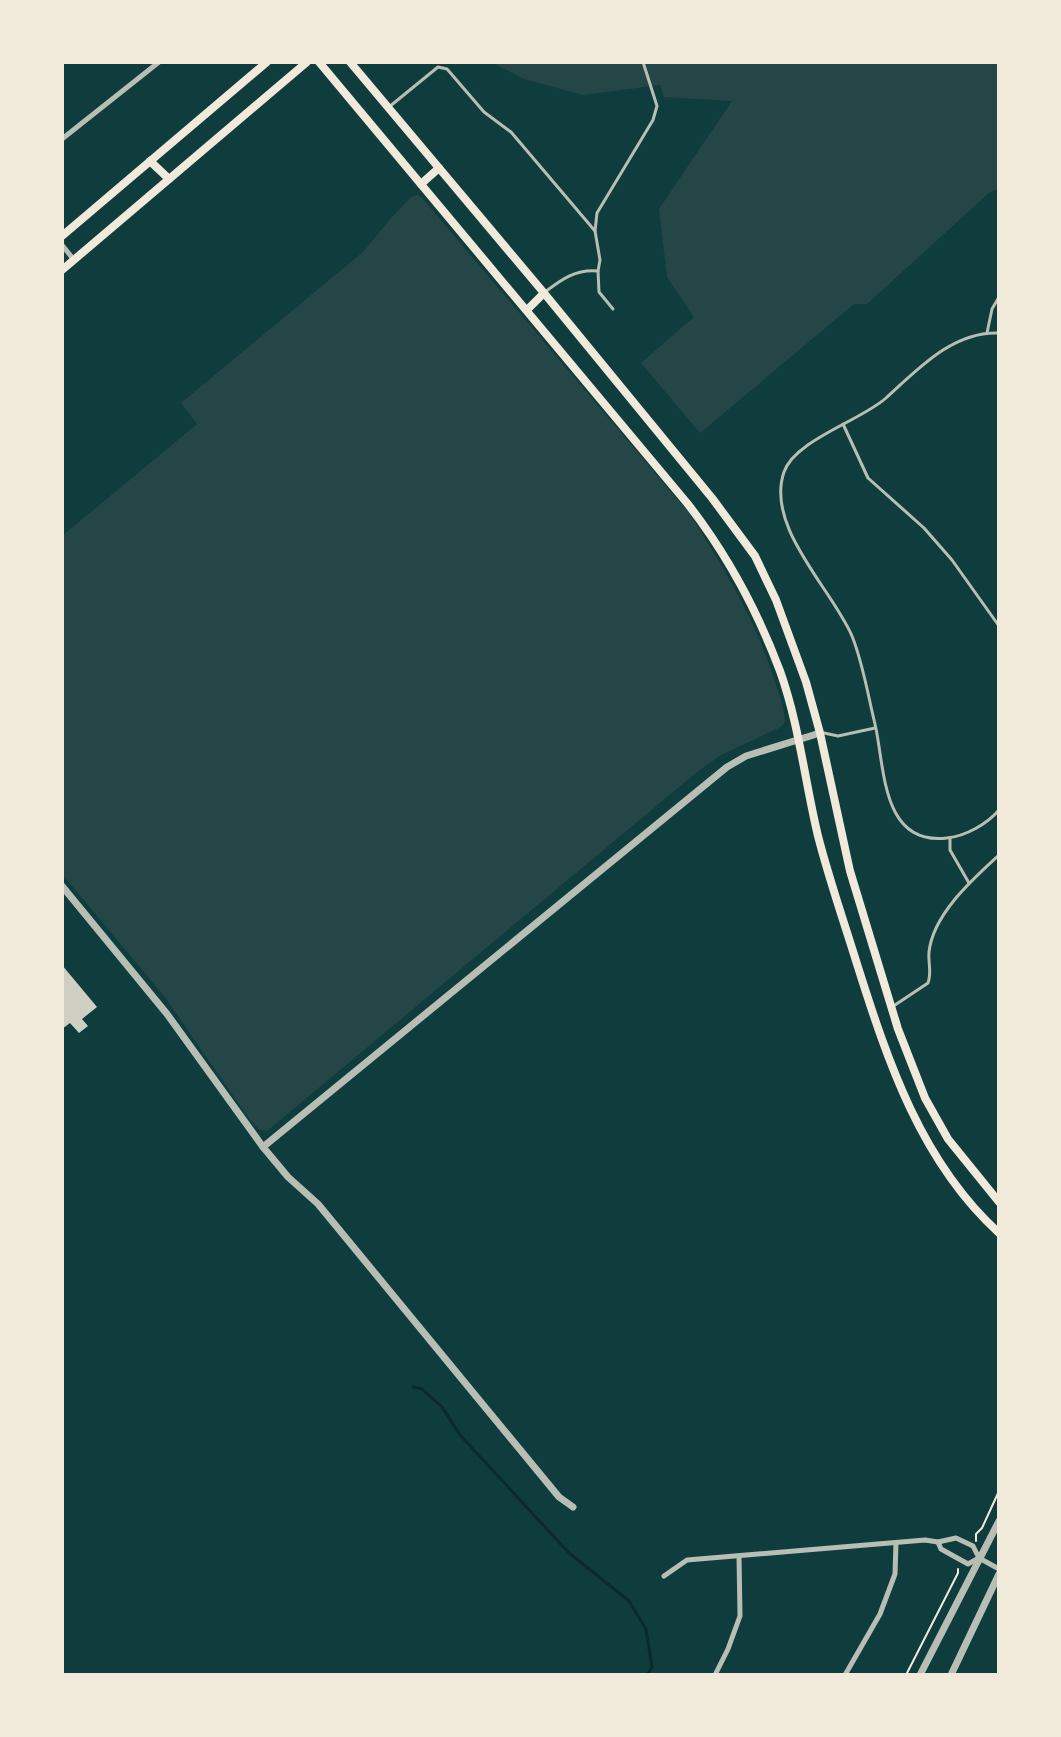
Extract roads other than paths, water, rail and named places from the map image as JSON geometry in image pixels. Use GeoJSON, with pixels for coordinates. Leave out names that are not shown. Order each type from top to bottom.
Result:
{"type":"FeatureCollection","features":[{"type":"Feature","properties":{"kind":"main road"},"geometry":{"type":"LineString","coordinates":[[62,236],[267,62]]}},
{"type":"Feature","properties":{"kind":"main road"},"geometry":{"type":"LineString","coordinates":[[62,270],[307,62]]}},
{"type":"Feature","properties":{"kind":"main road"},"geometry":{"type":"LineString","coordinates":[[319,62],[687,503],[734,569],[760,621],[781,674],[818,837],[872,1011],[905,1098],[940,1163],[969,1202],[999,1233]]}},
{"type":"Feature","properties":{"kind":"main road"},"geometry":{"type":"LineString","coordinates":[[350,62],[544,293],[712,498],[755,556],[795,649],[820,733],[850,871],[891,1007],[925,1098],[959,1153],[999,1202]]}},
{"type":"Feature","properties":{"kind":"main road"},"geometry":{"type":"LineString","coordinates":[[150,161],[169,179]]}},
{"type":"Feature","properties":{"kind":"main road"},"geometry":{"type":"LineString","coordinates":[[421,184],[439,168]]}},
{"type":"Feature","properties":{"kind":"main road"},"geometry":{"type":"LineString","coordinates":[[527,310],[544,293]]}},
{"type":"Feature","properties":{"kind":"main road"},"geometry":{"type":"LineString","coordinates":[[872,1011],[891,1007]]}},
{"type":"Feature","properties":{"kind":"main road"},"geometry":{"type":"LineString","coordinates":[[940,1163],[959,1153]]}},
{"type":"Feature","properties":{"kind":"street"},"geometry":{"type":"LineString","coordinates":[[62,139],[159,62]]}},
{"type":"Feature","properties":{"kind":"street"},"geometry":{"type":"LineString","coordinates":[[62,245],[74,260]]}},
{"type":"Feature","properties":{"kind":"street"},"geometry":{"type":"LineString","coordinates":[[263,1147],[727,767],[746,756],[820,733]]}},
{"type":"Feature","properties":{"kind":"street"},"geometry":{"type":"LineString","coordinates":[[62,886],[167,1014],[263,1147],[288,1177],[318,1204],[559,1497],[573,1507]]}},
{"type":"Feature","properties":{"kind":"street"},"geometry":{"type":"LineString","coordinates":[[920,1675],[999,1521]]}},
{"type":"Feature","properties":{"kind":"street"},"geometry":{"type":"LineString","coordinates":[[664,1576],[687,1560],[938,1542],[956,1538],[973,1546],[979,1558],[999,1572],[951,1675]]}},
{"type":"Feature","properties":{"kind":"street"},"geometry":{"type":"LineString","coordinates":[[938,1542],[941,1549],[968,1564],[979,1558]]}},
{"type":"Feature","properties":{"kind":"street"},"geometry":{"type":"LineString","coordinates":[[845,1675],[880,1614],[895,1574],[896,1543]]}},
{"type":"Feature","properties":{"kind":"street"},"geometry":{"type":"LineString","coordinates":[[715,1675],[740,1616],[739,1556]]}},
{"type":"Feature","properties":{"kind":"lane"},"geometry":{"type":"LineString","coordinates":[[613,309],[599,292],[600,260],[595,231],[597,213],[653,120],[657,106],[643,62]]}},
{"type":"Feature","properties":{"kind":"lane"},"geometry":{"type":"LineString","coordinates":[[389,107],[438,67],[447,69],[484,112],[511,132],[595,231]]}},
{"type":"Feature","properties":{"kind":"lane"},"geometry":{"type":"LineString","coordinates":[[544,293],[575,272],[598,271]]}},
{"type":"Feature","properties":{"kind":"lane"},"geometry":{"type":"LineString","coordinates":[[987,333],[992,309],[999,297]]}},
{"type":"Feature","properties":{"kind":"lane"},"geometry":{"type":"LineString","coordinates":[[999,333],[974,334],[926,363],[876,407],[843,424],[791,461],[785,468],[780,489],[795,540],[851,635],[876,727],[889,802],[899,819],[914,831],[932,839],[950,838],[979,827],[999,810]]}},
{"type":"Feature","properties":{"kind":"lane"},"geometry":{"type":"LineString","coordinates":[[843,424],[868,478],[914,519],[952,560],[999,626]]}},
{"type":"Feature","properties":{"kind":"lane"},"geometry":{"type":"LineString","coordinates":[[820,733],[838,736],[876,727]]}},
{"type":"Feature","properties":{"kind":"lane"},"geometry":{"type":"LineString","coordinates":[[950,838],[950,850],[969,883]]}},
{"type":"Feature","properties":{"kind":"lane"},"geometry":{"type":"LineString","coordinates":[[891,1007],[928,983],[931,972],[929,951],[946,912],[969,883],[999,855]]}},
{"type":"Feature","properties":{"kind":"waterway"},"geometry":{"type":"LineString","coordinates":[[413,1387],[422,1389],[442,1407],[460,1435],[569,1553],[629,1601],[646,1629],[652,1667],[647,1675]]}}]}
